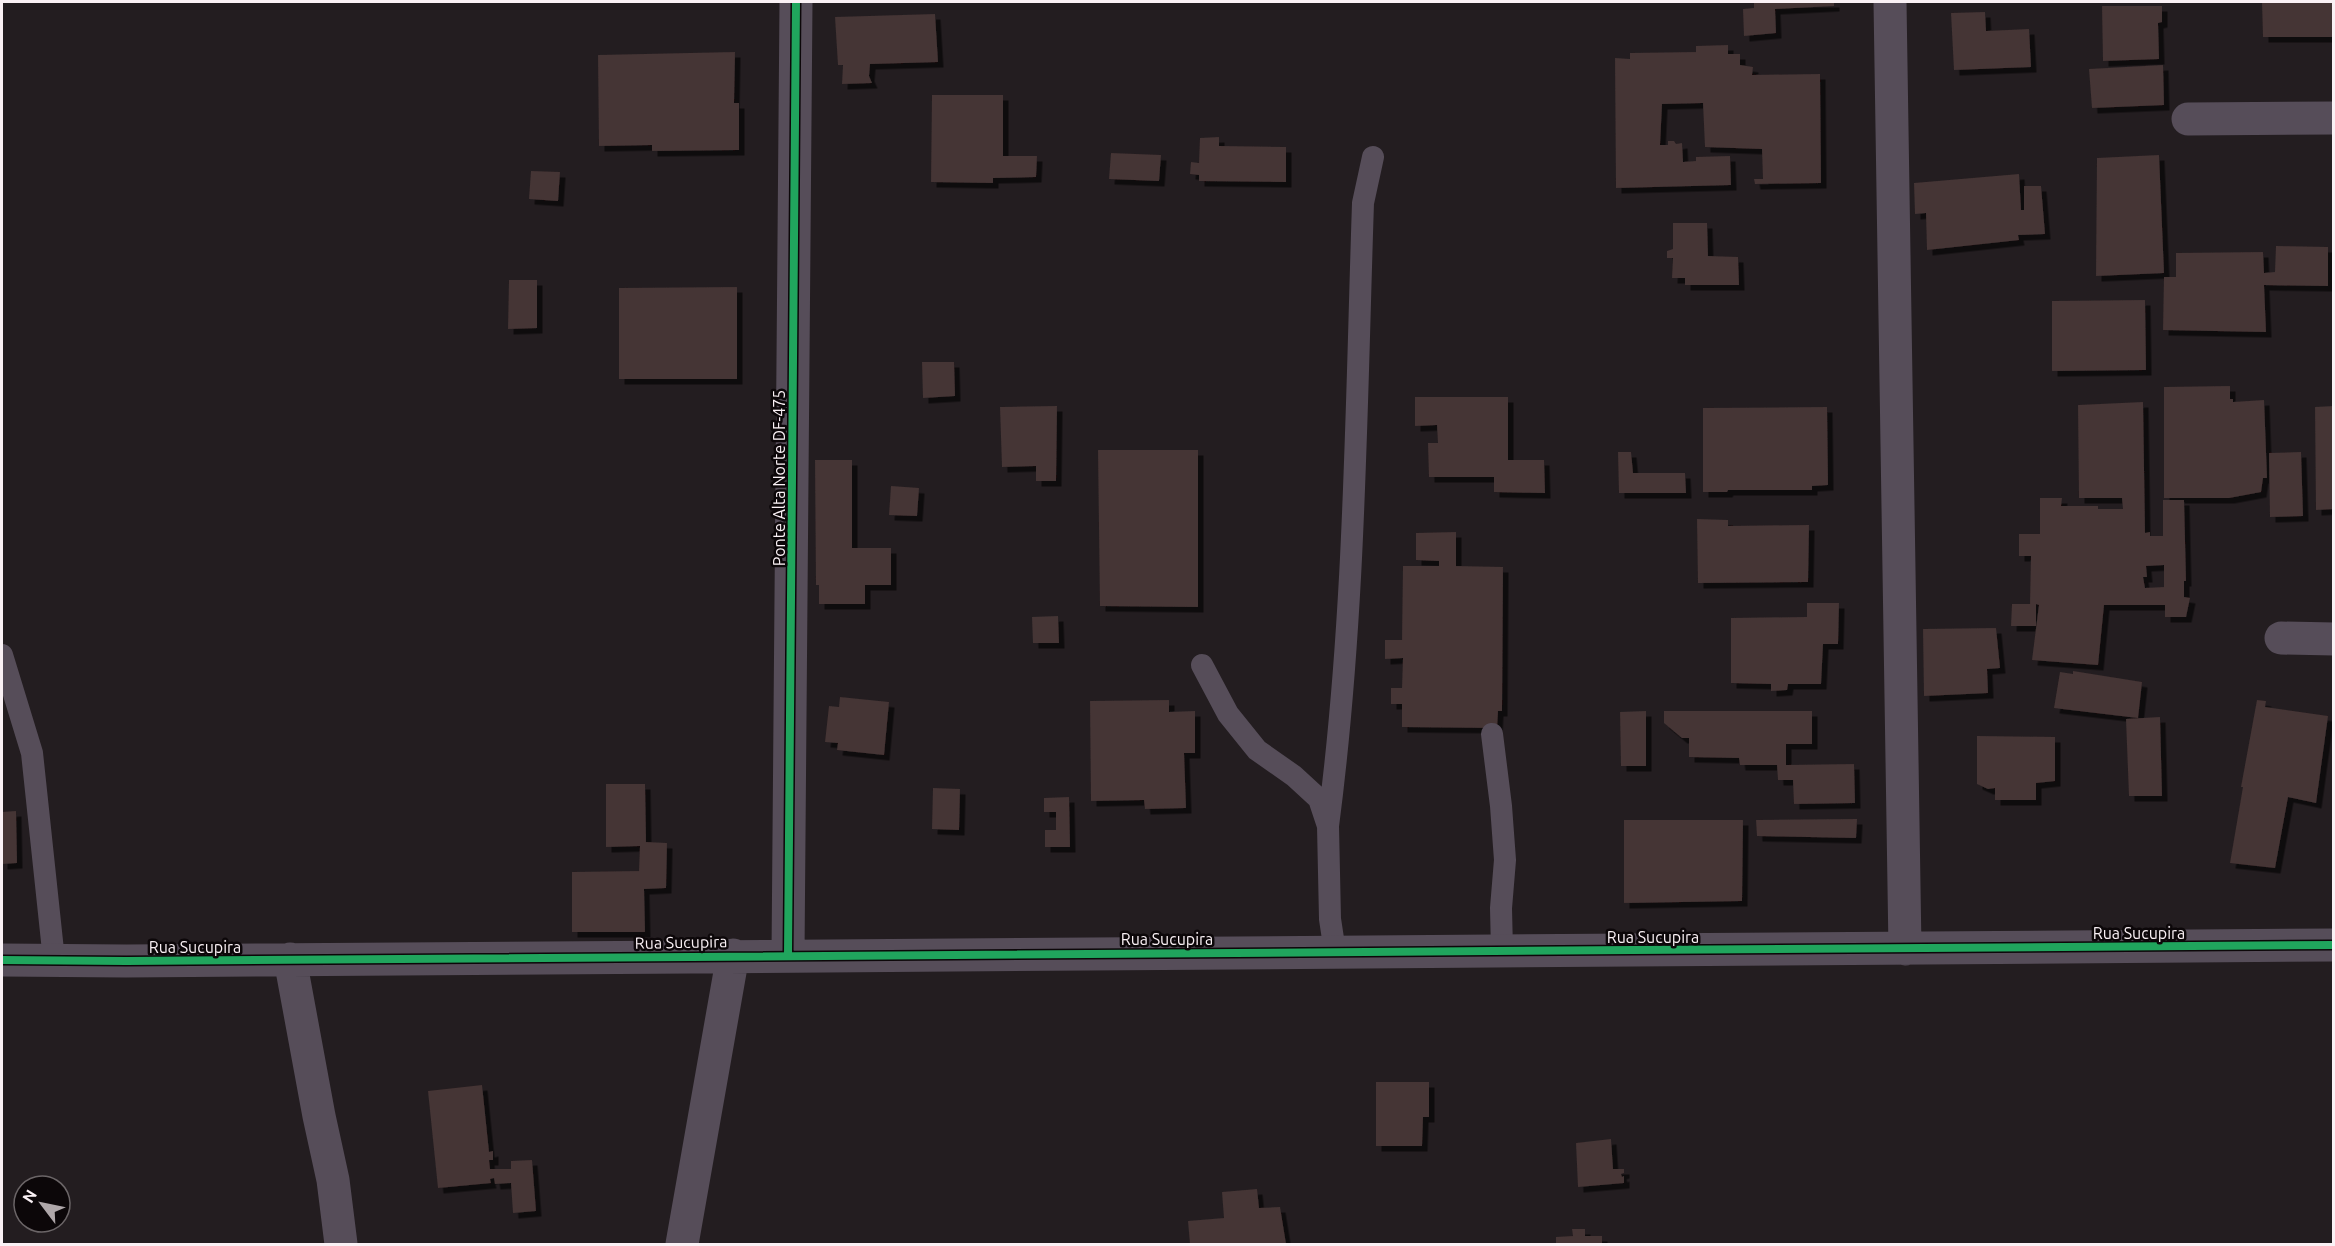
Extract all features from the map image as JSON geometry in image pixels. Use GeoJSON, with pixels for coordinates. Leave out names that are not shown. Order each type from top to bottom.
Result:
{"type":"FeatureCollection","features":[{"type":"Feature","properties":{"kind":"street","name":"Ponte Alta Norte DF-475"},"geometry":{"type":"LineString","coordinates":[[788,955],[796,2]]}},
{"type":"Feature","properties":{"kind":"street"},"geometry":{"type":"LineString","coordinates":[[1890,2],[1905,949]]}},
{"type":"Feature","properties":{"kind":"street"},"geometry":{"type":"LineString","coordinates":[[2188,119],[2334,118]]}},
{"type":"Feature","properties":{"kind":"street"},"geometry":{"type":"LineString","coordinates":[[2281,638],[2334,639]]}},
{"type":"Feature","properties":{"kind":"street","name":"Rua Sucupira"},"geometry":{"type":"LineString","coordinates":[[2,960],[2334,945]]}},
{"type":"Feature","properties":{"kind":"street"},"geometry":{"type":"LineString","coordinates":[[682,1245],[733,955]]}},
{"type":"Feature","properties":{"kind":"street"},"geometry":{"type":"LineString","coordinates":[[290,959],[333,1180],[341,1245]]}},
{"type":"Feature","properties":{"kind":"lane"},"geometry":{"type":"LineString","coordinates":[[1335,952],[1330,919],[1328,826],[1338,748],[1350,590],[1363,203],[1373,157]]}},
{"type":"Feature","properties":{"kind":"lane"},"geometry":{"type":"LineString","coordinates":[[2,655],[32,753],[54,960]]}},
{"type":"Feature","properties":{"kind":"lane"},"geometry":{"type":"LineString","coordinates":[[1202,665],[1228,714],[1257,750],[1294,776],[1319,799],[1328,826]]}},
{"type":"Feature","properties":{"kind":"lane"},"geometry":{"type":"LineString","coordinates":[[1492,734],[1505,860],[1501,908],[1502,951]]}},
{"type":"Feature","properties":{"kind":"building"},"geometry":{"type":"Polygon","coordinates":[[[1754,2],[1834,2],[1834,6],[1775,9],[1776,33],[1744,36],[1743,9],[1754,8],[1754,2]]]}},
{"type":"Feature","properties":{"kind":"building"},"geometry":{"type":"Polygon","coordinates":[[[2262,2],[2334,2],[2334,37],[2263,37],[2262,2]]]}},
{"type":"Feature","properties":{"kind":"building"},"geometry":{"type":"Polygon","coordinates":[[[2102,6],[2162,6],[2162,22],[2158,23],[2159,59],[2103,61],[2102,6]]]}},
{"type":"Feature","properties":{"kind":"building"},"geometry":{"type":"Polygon","coordinates":[[[1985,12],[1986,31],[2029,29],[2031,67],[1954,70],[1951,13],[1985,12]]]}},
{"type":"Feature","properties":{"kind":"building"},"geometry":{"type":"Polygon","coordinates":[[[935,14],[938,62],[870,64],[869,76],[872,83],[842,84],[843,65],[838,65],[835,17],[935,14]]]}},
{"type":"Feature","properties":{"kind":"building"},"geometry":{"type":"Polygon","coordinates":[[[1728,45],[1728,54],[1740,54],[1740,65],[1753,67],[1752,75],[1820,74],[1821,183],[1755,184],[1754,179],[1763,179],[1762,149],[1705,147],[1703,103],[1662,104],[1660,145],[1668,145],[1668,141],[1674,141],[1676,144],[1682,143],[1683,162],[1696,161],[1696,157],[1730,156],[1731,185],[1616,188],[1615,58],[1630,59],[1630,53],[1696,52],[1696,46],[1728,45]]]}},
{"type":"Feature","properties":{"kind":"building"},"geometry":{"type":"Polygon","coordinates":[[[735,52],[734,103],[739,103],[739,150],[652,151],[652,145],[599,146],[598,55],[735,52]]]}},
{"type":"Feature","properties":{"kind":"building"},"geometry":{"type":"Polygon","coordinates":[[[2163,65],[2164,105],[2092,108],[2089,69],[2163,65]]]}},
{"type":"Feature","properties":{"kind":"building"},"geometry":{"type":"Polygon","coordinates":[[[932,95],[1003,95],[1003,156],[1037,156],[1036,177],[993,178],[993,183],[931,182],[932,95]]]}},
{"type":"Feature","properties":{"kind":"building"},"geometry":{"type":"Polygon","coordinates":[[[1219,137],[1219,146],[1286,147],[1286,182],[1199,181],[1199,175],[1190,174],[1191,162],[1199,163],[1200,138],[1219,137]]]}},
{"type":"Feature","properties":{"kind":"building"},"geometry":{"type":"Polygon","coordinates":[[[1111,153],[1161,155],[1159,181],[1109,179],[1111,153]]]}},
{"type":"Feature","properties":{"kind":"building"},"geometry":{"type":"Polygon","coordinates":[[[2159,155],[2164,273],[2096,276],[2097,158],[2159,155]]]}},
{"type":"Feature","properties":{"kind":"building"},"geometry":{"type":"Polygon","coordinates":[[[531,171],[560,172],[558,201],[529,199],[531,171]]]}},
{"type":"Feature","properties":{"kind":"building"},"geometry":{"type":"Polygon","coordinates":[[[2019,174],[2021,210],[2024,210],[2024,186],[2041,186],[2045,234],[2018,235],[2019,240],[1927,250],[1926,213],[1915,214],[1914,183],[2019,174]]]}},
{"type":"Feature","properties":{"kind":"building"},"geometry":{"type":"Polygon","coordinates":[[[1673,223],[1707,223],[1708,256],[1738,257],[1739,285],[1685,285],[1685,278],[1672,278],[1673,258],[1667,258],[1667,251],[1673,249],[1673,223]]]}},
{"type":"Feature","properties":{"kind":"building"},"geometry":{"type":"Polygon","coordinates":[[[2276,246],[2328,247],[2328,286],[2264,285],[2266,332],[2163,330],[2164,277],[2176,277],[2176,253],[2263,252],[2264,273],[2275,272],[2276,246]]]}},
{"type":"Feature","properties":{"kind":"building"},"geometry":{"type":"Polygon","coordinates":[[[509,280],[537,280],[537,328],[508,329],[509,280]]]}},
{"type":"Feature","properties":{"kind":"building"},"geometry":{"type":"Polygon","coordinates":[[[737,287],[737,379],[619,379],[619,288],[737,287]]]}},
{"type":"Feature","properties":{"kind":"building"},"geometry":{"type":"Polygon","coordinates":[[[2145,300],[2146,370],[2052,371],[2052,301],[2145,300]]]}},
{"type":"Feature","properties":{"kind":"building"},"geometry":{"type":"Polygon","coordinates":[[[922,362],[954,362],[955,396],[923,398],[922,362]]]}},
{"type":"Feature","properties":{"kind":"building"},"geometry":{"type":"Polygon","coordinates":[[[2230,386],[2230,399],[2233,399],[2233,402],[2264,400],[2267,478],[2263,478],[2261,492],[2229,498],[2164,498],[2164,387],[2230,386]]]}},
{"type":"Feature","properties":{"kind":"building"},"geometry":{"type":"Polygon","coordinates":[[[1415,397],[1508,397],[1508,460],[1544,460],[1545,493],[1494,492],[1494,477],[1429,477],[1428,443],[1438,443],[1437,425],[1415,426],[1415,397]]]}},
{"type":"Feature","properties":{"kind":"building"},"geometry":{"type":"Polygon","coordinates":[[[2143,402],[2145,533],[2150,532],[2150,536],[2163,536],[2163,500],[2184,500],[2186,581],[2184,581],[2184,597],[2190,598],[2186,617],[2165,617],[2165,605],[2104,605],[2098,665],[2032,660],[2039,605],[2036,604],[2036,626],[2011,626],[2012,604],[2030,604],[2031,556],[2019,556],[2019,534],[2040,534],[2040,498],[2062,498],[2061,506],[2123,509],[2122,498],[2079,498],[2078,405],[2143,402]],[[2164,565],[2146,566],[2147,577],[2143,577],[2145,588],[2164,587],[2164,565]]]}},
{"type":"Feature","properties":{"kind":"building"},"geometry":{"type":"Polygon","coordinates":[[[1057,406],[1056,481],[1036,481],[1036,466],[1002,467],[1000,407],[1057,406]]]}},
{"type":"Feature","properties":{"kind":"building"},"geometry":{"type":"Polygon","coordinates":[[[2334,406],[2334,509],[2316,510],[2315,407],[2334,406]]]}},
{"type":"Feature","properties":{"kind":"building"},"geometry":{"type":"Polygon","coordinates":[[[1827,407],[1828,485],[1812,486],[1812,490],[1703,492],[1703,408],[1827,407]]]}},
{"type":"Feature","properties":{"kind":"building"},"geometry":{"type":"Polygon","coordinates":[[[1098,450],[1198,450],[1198,607],[1100,606],[1098,450]]]}},
{"type":"Feature","properties":{"kind":"building"},"geometry":{"type":"Polygon","coordinates":[[[1618,452],[1631,452],[1633,473],[1685,473],[1686,493],[1619,493],[1618,452]]]}},
{"type":"Feature","properties":{"kind":"building"},"geometry":{"type":"Polygon","coordinates":[[[2301,452],[2303,516],[2270,517],[2269,453],[2301,452]]]}},
{"type":"Feature","properties":{"kind":"building"},"geometry":{"type":"Polygon","coordinates":[[[815,460],[852,460],[852,548],[891,548],[891,585],[865,585],[865,604],[819,604],[819,585],[816,585],[815,460]]]}},
{"type":"Feature","properties":{"kind":"building"},"geometry":{"type":"Polygon","coordinates":[[[891,486],[919,488],[917,516],[889,515],[891,486]]]}},
{"type":"Feature","properties":{"kind":"building"},"geometry":{"type":"Polygon","coordinates":[[[1697,519],[1728,520],[1728,526],[1809,525],[1808,582],[1698,583],[1697,519]]]}},
{"type":"Feature","properties":{"kind":"building"},"geometry":{"type":"Polygon","coordinates":[[[1456,532],[1456,566],[1503,567],[1502,711],[1498,711],[1497,728],[1402,727],[1402,704],[1391,704],[1391,688],[1402,688],[1403,658],[1385,659],[1385,640],[1402,640],[1403,566],[1439,566],[1439,561],[1416,560],[1416,533],[1456,532]]]}},
{"type":"Feature","properties":{"kind":"building"},"geometry":{"type":"Polygon","coordinates":[[[1807,603],[1839,603],[1838,644],[1823,644],[1821,684],[1788,684],[1787,690],[1771,691],[1771,684],[1731,683],[1731,618],[1807,617],[1807,603]]]}},
{"type":"Feature","properties":{"kind":"building"},"geometry":{"type":"Polygon","coordinates":[[[1058,616],[1059,643],[1033,643],[1032,617],[1058,616]]]}},
{"type":"Feature","properties":{"kind":"building"},"geometry":{"type":"Polygon","coordinates":[[[1996,628],[2000,668],[1987,669],[1988,693],[1924,696],[1923,629],[1996,628]]]}},
{"type":"Feature","properties":{"kind":"building"},"geometry":{"type":"Polygon","coordinates":[[[2073,671],[2142,682],[2138,718],[2054,708],[2060,672],[2073,674],[2073,671]]]}},
{"type":"Feature","properties":{"kind":"building"},"geometry":{"type":"Polygon","coordinates":[[[840,697],[889,702],[884,755],[837,750],[838,743],[825,742],[829,706],[839,707],[840,697]]]}},
{"type":"Feature","properties":{"kind":"building"},"geometry":{"type":"Polygon","coordinates":[[[1169,700],[1169,712],[1195,711],[1195,753],[1184,753],[1186,808],[1145,809],[1144,800],[1091,801],[1090,701],[1169,700]]]}},
{"type":"Feature","properties":{"kind":"building"},"geometry":{"type":"Polygon","coordinates":[[[2257,700],[2266,701],[2265,707],[2328,716],[2316,803],[2288,797],[2275,868],[2230,863],[2257,700]]]}},
{"type":"Feature","properties":{"kind":"building"},"geometry":{"type":"Polygon","coordinates":[[[1646,711],[1646,766],[1621,766],[1620,712],[1646,711]]]}},
{"type":"Feature","properties":{"kind":"building"},"geometry":{"type":"Polygon","coordinates":[[[1664,711],[1812,711],[1812,744],[1786,744],[1786,765],[1854,764],[1855,803],[1794,804],[1793,780],[1778,780],[1777,765],[1740,765],[1739,758],[1689,757],[1689,738],[1682,738],[1664,723],[1664,711]]]}},
{"type":"Feature","properties":{"kind":"building"},"geometry":{"type":"Polygon","coordinates":[[[2160,717],[2162,796],[2129,796],[2126,719],[2160,717]]]}},
{"type":"Feature","properties":{"kind":"building"},"geometry":{"type":"Polygon","coordinates":[[[1977,736],[2055,737],[2055,781],[2036,783],[2036,800],[1995,800],[1995,788],[1988,789],[1977,784],[1977,736]]]}},
{"type":"Feature","properties":{"kind":"building"},"geometry":{"type":"Polygon","coordinates":[[[606,784],[645,784],[646,842],[667,843],[666,888],[644,889],[645,932],[572,932],[572,872],[639,871],[640,846],[606,847],[606,784]]]}},
{"type":"Feature","properties":{"kind":"building"},"geometry":{"type":"Polygon","coordinates":[[[933,788],[960,789],[959,830],[932,829],[933,788]]]}},
{"type":"Feature","properties":{"kind":"building"},"geometry":{"type":"Polygon","coordinates":[[[1069,797],[1070,847],[1045,847],[1045,830],[1056,830],[1056,812],[1044,812],[1044,798],[1069,797]]]}},
{"type":"Feature","properties":{"kind":"building"},"geometry":{"type":"Polygon","coordinates":[[[16,811],[17,863],[2,864],[2,812],[16,811]]]}},
{"type":"Feature","properties":{"kind":"building"},"geometry":{"type":"Polygon","coordinates":[[[1857,819],[1856,838],[1757,836],[1756,820],[1857,819]]]}},
{"type":"Feature","properties":{"kind":"building"},"geometry":{"type":"Polygon","coordinates":[[[1624,820],[1743,820],[1742,901],[1624,903],[1624,820]]]}},
{"type":"Feature","properties":{"kind":"building"},"geometry":{"type":"Polygon","coordinates":[[[1376,1082],[1429,1082],[1429,1117],[1423,1117],[1422,1146],[1376,1146],[1376,1082]]]}},
{"type":"Feature","properties":{"kind":"building"},"geometry":{"type":"Polygon","coordinates":[[[482,1085],[489,1152],[493,1151],[493,1160],[489,1160],[490,1169],[511,1169],[511,1161],[532,1160],[536,1211],[513,1213],[511,1183],[495,1184],[494,1178],[490,1179],[491,1183],[438,1188],[428,1091],[482,1085]]]}},
{"type":"Feature","properties":{"kind":"building"},"geometry":{"type":"Polygon","coordinates":[[[1611,1139],[1613,1169],[1624,1169],[1624,1173],[1621,1174],[1622,1177],[1624,1176],[1624,1183],[1578,1187],[1576,1143],[1611,1139]]]}},
{"type":"Feature","properties":{"kind":"building"},"geometry":{"type":"Polygon","coordinates":[[[1257,1189],[1259,1208],[1280,1207],[1286,1244],[1190,1244],[1188,1221],[1224,1218],[1222,1192],[1257,1189]]]}},
{"type":"Feature","properties":{"kind":"building"},"geometry":{"type":"Polygon","coordinates":[[[1572,1229],[1585,1229],[1585,1236],[1602,1236],[1602,1244],[1556,1244],[1556,1237],[1573,1236],[1572,1229]]]}},
{"type":"Feature","properties":{"kind":"cycle path"},"geometry":{"type":"LineString","coordinates":[[788,955],[796,2]]}},
{"type":"Feature","properties":{"kind":"cycle path"},"geometry":{"type":"LineString","coordinates":[[2,960],[2334,945]]}}]}
